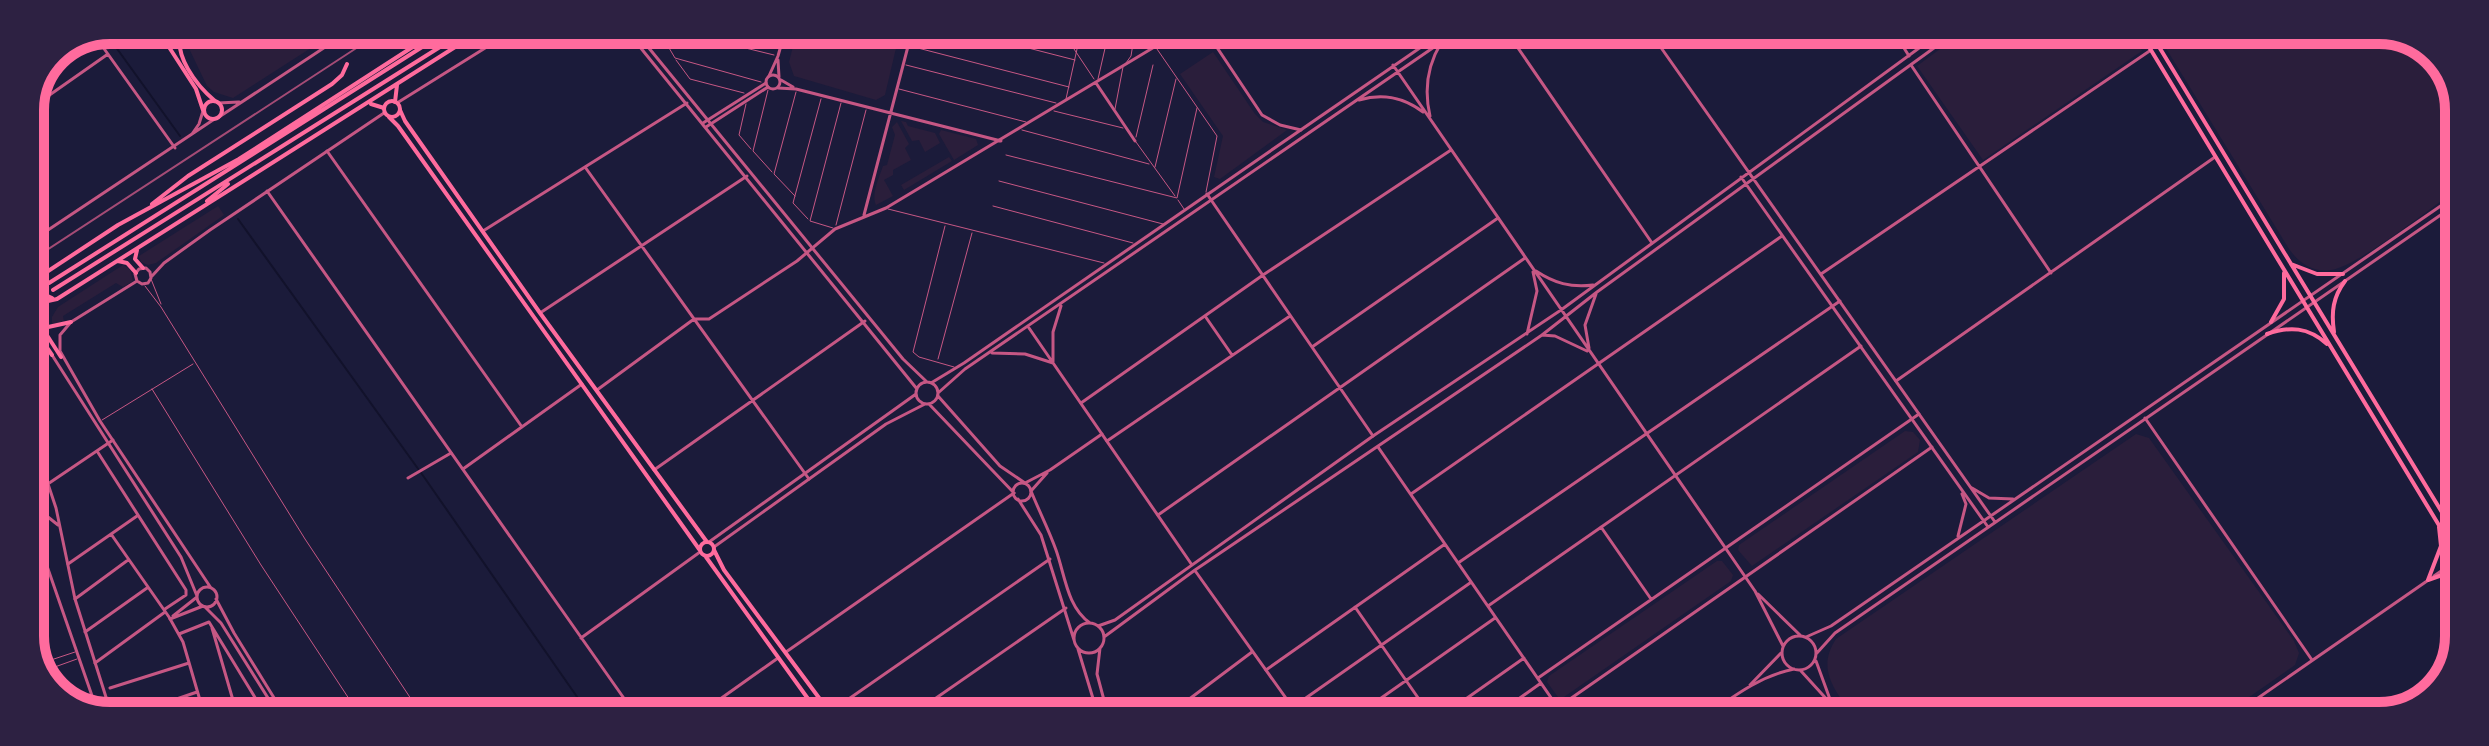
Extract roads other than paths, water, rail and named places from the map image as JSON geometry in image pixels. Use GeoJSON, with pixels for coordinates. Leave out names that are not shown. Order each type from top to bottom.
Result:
{"type":"FeatureCollection","features":[{"type":"Feature","properties":{"kind":"main road"},"geometry":{"type":"LineString","coordinates":[[167,44],[196,89],[207,118],[218,118],[222,109],[200,86],[178,44]]}},
{"type":"Feature","properties":{"kind":"main road"},"geometry":{"type":"LineString","coordinates":[[44,273],[140,213],[239,159],[417,44]]}},
{"type":"Feature","properties":{"kind":"main road"},"geometry":{"type":"LineString","coordinates":[[49,283],[427,44]]}},
{"type":"Feature","properties":{"kind":"main road"},"geometry":{"type":"LineString","coordinates":[[53,290],[445,44]]}},
{"type":"Feature","properties":{"kind":"main road"},"geometry":{"type":"LineString","coordinates":[[44,301],[61,296],[460,44]]}},
{"type":"Feature","properties":{"kind":"main road"},"geometry":{"type":"LineString","coordinates":[[2147,44],[2445,537]]}},
{"type":"Feature","properties":{"kind":"main road"},"geometry":{"type":"LineString","coordinates":[[2157,44],[2445,517]]}},
{"type":"Feature","properties":{"kind":"main road"},"geometry":{"type":"LineString","coordinates":[[140,213],[188,176],[332,84],[342,75],[347,64]]}},
{"type":"Feature","properties":{"kind":"main road"},"geometry":{"type":"LineString","coordinates":[[397,85],[396,103],[405,121],[540,313],[714,548],[724,570],[823,702]]}},
{"type":"Feature","properties":{"kind":"main road"},"geometry":{"type":"LineString","coordinates":[[203,110],[207,102],[216,102]]}},
{"type":"Feature","properties":{"kind":"main road"},"geometry":{"type":"LineString","coordinates":[[384,110],[388,102],[396,103]]}},
{"type":"Feature","properties":{"kind":"main road"},"geometry":{"type":"LineString","coordinates":[[369,104],[384,110],[810,702]]}},
{"type":"Feature","properties":{"kind":"main road"},"geometry":{"type":"LineString","coordinates":[[389,117],[396,116],[400,110]]}},
{"type":"Feature","properties":{"kind":"main road"},"geometry":{"type":"LineString","coordinates":[[189,215],[246,170]]}},
{"type":"Feature","properties":{"kind":"main road"},"geometry":{"type":"LineString","coordinates":[[137,247],[135,259],[145,268]]}},
{"type":"Feature","properties":{"kind":"main road"},"geometry":{"type":"LineString","coordinates":[[116,261],[126,262],[136,273]]}},
{"type":"Feature","properties":{"kind":"main road"},"geometry":{"type":"LineString","coordinates":[[2290,263],[2317,274],[2343,274]]}},
{"type":"Feature","properties":{"kind":"main road"},"geometry":{"type":"LineString","coordinates":[[2271,322],[2284,299],[2286,284],[2282,267]]}},
{"type":"Feature","properties":{"kind":"main road"},"geometry":{"type":"LineString","coordinates":[[2334,335],[2332,308],[2336,294],[2345,281]]}},
{"type":"Feature","properties":{"kind":"main road"},"geometry":{"type":"LineString","coordinates":[[44,295],[48,298],[61,296]]}},
{"type":"Feature","properties":{"kind":"main road"},"geometry":{"type":"LineString","coordinates":[[61,357],[44,328],[71,322]]}},
{"type":"Feature","properties":{"kind":"main road"},"geometry":{"type":"LineString","coordinates":[[2267,334],[2286,328],[2299,329],[2319,337],[2332,348]]}},
{"type":"Feature","properties":{"kind":"main road"},"geometry":{"type":"LineString","coordinates":[[44,344],[52,355]]}},
{"type":"Feature","properties":{"kind":"main road"},"geometry":{"type":"LineString","coordinates":[[44,350],[52,355]]}},
{"type":"Feature","properties":{"kind":"main road"},"geometry":{"type":"LineString","coordinates":[[2428,580],[2441,546],[2438,525]]}},
{"type":"Feature","properties":{"kind":"main road"},"geometry":{"type":"LineString","coordinates":[[699,550],[701,545],[708,542]]}},
{"type":"Feature","properties":{"kind":"main road"},"geometry":{"type":"LineString","coordinates":[[706,557],[711,556],[714,548]]}},
{"type":"Feature","properties":{"kind":"main road"},"geometry":{"type":"LineString","coordinates":[[2428,580],[2445,574]]}},
{"type":"Feature","properties":{"kind":"street"},"geometry":{"type":"LineString","coordinates":[[44,233],[330,44]]}},
{"type":"Feature","properties":{"kind":"street"},"geometry":{"type":"LineString","coordinates":[[396,103],[491,44]]}},
{"type":"Feature","properties":{"kind":"street"},"geometry":{"type":"LineString","coordinates":[[638,44],[865,321],[917,392],[920,402],[927,404],[1014,493],[1034,523],[1050,559],[1094,702]]}},
{"type":"Feature","properties":{"kind":"street"},"geometry":{"type":"LineString","coordinates":[[646,44],[903,359],[929,383],[1000,466],[1025,483],[1056,550],[1074,606],[1090,623],[1098,626],[1115,620],[1373,436],[1527,334],[1925,44]]}},
{"type":"Feature","properties":{"kind":"street"},"geometry":{"type":"LineString","coordinates":[[705,125],[712,124],[766,84],[781,44]]}},
{"type":"Feature","properties":{"kind":"street"},"geometry":{"type":"LineString","coordinates":[[597,390],[694,319],[709,319],[797,261],[835,229],[886,208],[1160,44]]}},
{"type":"Feature","properties":{"kind":"street"},"geometry":{"type":"LineString","coordinates":[[1215,44],[1262,115],[1280,125],[1301,130]]}},
{"type":"Feature","properties":{"kind":"street"},"geometry":{"type":"LineString","coordinates":[[708,542],[929,383],[1166,225],[1425,44]]}},
{"type":"Feature","properties":{"kind":"street"},"geometry":{"type":"LineString","coordinates":[[714,548],[886,424],[927,404],[988,353],[1438,44]]}},
{"type":"Feature","properties":{"kind":"street"},"geometry":{"type":"LineString","coordinates":[[1431,120],[1427,80],[1440,44]]}},
{"type":"Feature","properties":{"kind":"street"},"geometry":{"type":"LineString","coordinates":[[1515,44],[1652,244]]}},
{"type":"Feature","properties":{"kind":"street"},"geometry":{"type":"LineString","coordinates":[[1658,44],[1995,522]]}},
{"type":"Feature","properties":{"kind":"street"},"geometry":{"type":"LineString","coordinates":[[1902,44],[1909,56]]}},
{"type":"Feature","properties":{"kind":"street"},"geometry":{"type":"LineString","coordinates":[[1105,702],[1097,674],[1104,637],[1195,570],[1542,335],[1940,44]]}},
{"type":"Feature","properties":{"kind":"street"},"geometry":{"type":"LineString","coordinates":[[101,45],[175,148]]}},
{"type":"Feature","properties":{"kind":"street"},"geometry":{"type":"LineString","coordinates":[[864,215],[908,45]]}},
{"type":"Feature","properties":{"kind":"street"},"geometry":{"type":"LineString","coordinates":[[1821,274],[2151,50]]}},
{"type":"Feature","properties":{"kind":"street"},"geometry":{"type":"LineString","coordinates":[[45,97],[108,54]]}},
{"type":"Feature","properties":{"kind":"street"},"geometry":{"type":"LineString","coordinates":[[778,56],[778,88]]}},
{"type":"Feature","properties":{"kind":"street"},"geometry":{"type":"LineString","coordinates":[[1393,65],[1755,591],[1783,649],[1785,662],[1794,669]]}},
{"type":"Feature","properties":{"kind":"street"},"geometry":{"type":"LineString","coordinates":[[1911,65],[2051,273]]}},
{"type":"Feature","properties":{"kind":"street"},"geometry":{"type":"LineString","coordinates":[[769,76],[796,89]]}},
{"type":"Feature","properties":{"kind":"street"},"geometry":{"type":"LineString","coordinates":[[1097,82],[1135,141]]}},
{"type":"Feature","properties":{"kind":"street"},"geometry":{"type":"LineString","coordinates":[[705,125],[708,119],[766,84],[1001,141]]}},
{"type":"Feature","properties":{"kind":"street"},"geometry":{"type":"LineString","coordinates":[[1355,102],[1378,96],[1393,97],[1415,106],[1431,120]]}},
{"type":"Feature","properties":{"kind":"street"},"geometry":{"type":"LineString","coordinates":[[216,102],[232,104],[243,101]]}},
{"type":"Feature","properties":{"kind":"street"},"geometry":{"type":"LineString","coordinates":[[482,231],[687,103]]}},
{"type":"Feature","properties":{"kind":"street"},"geometry":{"type":"LineString","coordinates":[[187,140],[199,124],[203,110]]}},
{"type":"Feature","properties":{"kind":"street"},"geometry":{"type":"LineString","coordinates":[[137,281],[143,284],[164,263],[384,110]]}},
{"type":"Feature","properties":{"kind":"street"},"geometry":{"type":"LineString","coordinates":[[1081,403],[1263,275],[1452,150]]}},
{"type":"Feature","properties":{"kind":"street"},"geometry":{"type":"LineString","coordinates":[[327,151],[522,427]]}},
{"type":"Feature","properties":{"kind":"street"},"geometry":{"type":"LineString","coordinates":[[1896,381],[2215,157]]}},
{"type":"Feature","properties":{"kind":"street"},"geometry":{"type":"LineString","coordinates":[[585,167],[809,479]]}},
{"type":"Feature","properties":{"kind":"street"},"geometry":{"type":"LineString","coordinates":[[540,313],[747,176]]}},
{"type":"Feature","properties":{"kind":"street"},"geometry":{"type":"LineString","coordinates":[[1741,177],[1988,527]]}},
{"type":"Feature","properties":{"kind":"street"},"geometry":{"type":"LineString","coordinates":[[267,191],[626,702]]}},
{"type":"Feature","properties":{"kind":"street"},"geometry":{"type":"LineString","coordinates":[[1207,194],[1373,436]]}},
{"type":"Feature","properties":{"kind":"street"},"geometry":{"type":"LineString","coordinates":[[1747,687],[1790,638],[1831,626],[2445,203]]}},
{"type":"Feature","properties":{"kind":"street"},"geometry":{"type":"LineString","coordinates":[[1726,702],[1777,672],[1811,666],[1824,642],[1835,633],[2445,212]]}},
{"type":"Feature","properties":{"kind":"street"},"geometry":{"type":"LineString","coordinates":[[1312,347],[1498,218]]}},
{"type":"Feature","properties":{"kind":"street"},"geometry":{"type":"LineString","coordinates":[[1411,494],[1783,235]]}},
{"type":"Feature","properties":{"kind":"street"},"geometry":{"type":"LineString","coordinates":[[1158,515],[1525,258]]}},
{"type":"Feature","properties":{"kind":"street"},"geometry":{"type":"LineString","coordinates":[[137,281],[136,273],[164,263]]}},
{"type":"Feature","properties":{"kind":"street"},"geometry":{"type":"LineString","coordinates":[[145,268],[151,278]]}},
{"type":"Feature","properties":{"kind":"street"},"geometry":{"type":"LineString","coordinates":[[1533,268],[1550,280],[1567,285],[1596,284]]}},
{"type":"Feature","properties":{"kind":"street"},"geometry":{"type":"LineString","coordinates":[[1527,334],[1537,291],[1533,268]]}},
{"type":"Feature","properties":{"kind":"street"},"geometry":{"type":"LineString","coordinates":[[137,281],[71,322],[60,337],[61,357],[181,557],[197,596],[221,623],[270,702]]}},
{"type":"Feature","properties":{"kind":"street"},"geometry":{"type":"LineString","coordinates":[[1590,352],[1585,325],[1597,292]]}},
{"type":"Feature","properties":{"kind":"street"},"geometry":{"type":"LineString","coordinates":[[1458,563],[1840,301]]}},
{"type":"Feature","properties":{"kind":"street"},"geometry":{"type":"LineString","coordinates":[[1053,363],[1053,332],[1062,303]]}},
{"type":"Feature","properties":{"kind":"street"},"geometry":{"type":"LineString","coordinates":[[1205,316],[1232,355]]}},
{"type":"Feature","properties":{"kind":"street"},"geometry":{"type":"LineString","coordinates":[[1107,441],[1290,316]]}},
{"type":"Feature","properties":{"kind":"street"},"geometry":{"type":"LineString","coordinates":[[654,470],[865,321]]}},
{"type":"Feature","properties":{"kind":"street"},"geometry":{"type":"LineString","coordinates":[[1024,321],[1192,565]]}},
{"type":"Feature","properties":{"kind":"street"},"geometry":{"type":"LineString","coordinates":[[1542,335],[1555,336],[1590,352]]}},
{"type":"Feature","properties":{"kind":"street"},"geometry":{"type":"LineString","coordinates":[[1488,606],[1861,346]]}},
{"type":"Feature","properties":{"kind":"street"},"geometry":{"type":"LineString","coordinates":[[988,353],[1025,354],[1053,363]]}},
{"type":"Feature","properties":{"kind":"street"},"geometry":{"type":"LineString","coordinates":[[52,355],[215,592],[234,633],[277,702]]}},
{"type":"Feature","properties":{"kind":"street"},"geometry":{"type":"LineString","coordinates":[[463,469],[582,384]]}},
{"type":"Feature","properties":{"kind":"street"},"geometry":{"type":"LineString","coordinates":[[1538,678],[1919,414]]}},
{"type":"Feature","properties":{"kind":"street"},"geometry":{"type":"LineString","coordinates":[[2145,418],[2312,660]]}},
{"type":"Feature","properties":{"kind":"street"},"geometry":{"type":"LineString","coordinates":[[786,652],[1014,493],[1016,485],[1050,470],[1102,434]]}},
{"type":"Feature","properties":{"kind":"street"},"geometry":{"type":"LineString","coordinates":[[44,487],[110,442]]}},
{"type":"Feature","properties":{"kind":"street"},"geometry":{"type":"LineString","coordinates":[[1378,447],[1554,702]]}},
{"type":"Feature","properties":{"kind":"street"},"geometry":{"type":"LineString","coordinates":[[1567,702],[1932,447]]}},
{"type":"Feature","properties":{"kind":"street"},"geometry":{"type":"LineString","coordinates":[[95,663],[186,595],[186,590],[97,451]]}},
{"type":"Feature","properties":{"kind":"street"},"geometry":{"type":"LineString","coordinates":[[408,478],[451,453]]}},
{"type":"Feature","properties":{"kind":"street"},"geometry":{"type":"LineString","coordinates":[[1018,499],[1027,499],[1050,470]]}},
{"type":"Feature","properties":{"kind":"street"},"geometry":{"type":"LineString","coordinates":[[48,484],[75,599],[107,702]]}},
{"type":"Feature","properties":{"kind":"street"},"geometry":{"type":"LineString","coordinates":[[1968,485],[1989,498],[2017,498]]}},
{"type":"Feature","properties":{"kind":"street"},"geometry":{"type":"LineString","coordinates":[[1955,540],[1961,529],[1966,504],[1959,486]]}},
{"type":"Feature","properties":{"kind":"street"},"geometry":{"type":"LineString","coordinates":[[68,564],[139,515]]}},
{"type":"Feature","properties":{"kind":"street"},"geometry":{"type":"LineString","coordinates":[[44,518],[48,517],[60,528]]}},
{"type":"Feature","properties":{"kind":"street"},"geometry":{"type":"LineString","coordinates":[[1601,527],[1651,599]]}},
{"type":"Feature","properties":{"kind":"street"},"geometry":{"type":"LineString","coordinates":[[111,534],[179,634],[201,702]]}},
{"type":"Feature","properties":{"kind":"street"},"geometry":{"type":"LineString","coordinates":[[1266,670],[1445,544]]}},
{"type":"Feature","properties":{"kind":"street"},"geometry":{"type":"LineString","coordinates":[[581,638],[699,550]]}},
{"type":"Feature","properties":{"kind":"street"},"geometry":{"type":"LineString","coordinates":[[44,553],[94,700]]}},
{"type":"Feature","properties":{"kind":"street"},"geometry":{"type":"LineString","coordinates":[[847,702],[1050,559]]}},
{"type":"Feature","properties":{"kind":"street"},"geometry":{"type":"LineString","coordinates":[[75,599],[128,560]]}},
{"type":"Feature","properties":{"kind":"street"},"geometry":{"type":"LineString","coordinates":[[2252,702],[2445,567]]}},
{"type":"Feature","properties":{"kind":"street"},"geometry":{"type":"LineString","coordinates":[[1195,570],[1289,702]]}},
{"type":"Feature","properties":{"kind":"street"},"geometry":{"type":"LineString","coordinates":[[1300,702],[1472,582]]}},
{"type":"Feature","properties":{"kind":"street"},"geometry":{"type":"LineString","coordinates":[[85,632],[147,588]]}},
{"type":"Feature","properties":{"kind":"street"},"geometry":{"type":"LineString","coordinates":[[170,619],[201,589],[211,588]]}},
{"type":"Feature","properties":{"kind":"street"},"geometry":{"type":"LineString","coordinates":[[1755,591],[1814,644],[1831,702]]}},
{"type":"Feature","properties":{"kind":"street"},"geometry":{"type":"LineString","coordinates":[[170,619],[211,606],[216,599]]}},
{"type":"Feature","properties":{"kind":"street"},"geometry":{"type":"LineString","coordinates":[[1355,607],[1421,702]]}},
{"type":"Feature","properties":{"kind":"street"},"geometry":{"type":"LineString","coordinates":[[930,702],[1066,608]]}},
{"type":"Feature","properties":{"kind":"street"},"geometry":{"type":"LineString","coordinates":[[1375,702],[1496,617]]}},
{"type":"Feature","properties":{"kind":"street"},"geometry":{"type":"LineString","coordinates":[[179,634],[209,622],[258,702]]}},
{"type":"Feature","properties":{"kind":"street"},"geometry":{"type":"LineString","coordinates":[[1074,640],[1079,628],[1090,623]]}},
{"type":"Feature","properties":{"kind":"street"},"geometry":{"type":"LineString","coordinates":[[211,625],[233,702]]}},
{"type":"Feature","properties":{"kind":"street"},"geometry":{"type":"LineString","coordinates":[[1098,626],[1104,637]]}},
{"type":"Feature","properties":{"kind":"street"},"geometry":{"type":"LineString","coordinates":[[1076,646],[1088,653],[1100,648]]}},
{"type":"Feature","properties":{"kind":"street"},"geometry":{"type":"LineString","coordinates":[[1186,702],[1253,652]]}},
{"type":"Feature","properties":{"kind":"street"},"geometry":{"type":"LineString","coordinates":[[716,702],[778,658]]}},
{"type":"Feature","properties":{"kind":"street"},"geometry":{"type":"LineString","coordinates":[[1461,702],[1524,658]]}},
{"type":"Feature","properties":{"kind":"street"},"geometry":{"type":"LineString","coordinates":[[110,688],[189,663]]}},
{"type":"Feature","properties":{"kind":"street"},"geometry":{"type":"LineString","coordinates":[[1800,670],[1831,702]]}},
{"type":"Feature","properties":{"kind":"street"},"geometry":{"type":"LineString","coordinates":[[1514,702],[1541,683]]}},
{"type":"Feature","properties":{"kind":"street"},"geometry":{"type":"LineString","coordinates":[[168,702],[198,692]]}},
{"type":"Feature","properties":{"kind":"lane"},"geometry":{"type":"LineString","coordinates":[[667,44],[690,79],[747,94]]}},
{"type":"Feature","properties":{"kind":"lane"},"geometry":{"type":"LineString","coordinates":[[729,44],[778,56]]}},
{"type":"Feature","properties":{"kind":"lane"},"geometry":{"type":"LineString","coordinates":[[1013,44],[1075,60]]}},
{"type":"Feature","properties":{"kind":"lane"},"geometry":{"type":"LineString","coordinates":[[1070,44],[1097,82]]}},
{"type":"Feature","properties":{"kind":"lane"},"geometry":{"type":"LineString","coordinates":[[903,64],[1063,103],[1078,44]]}},
{"type":"Feature","properties":{"kind":"lane"},"geometry":{"type":"LineString","coordinates":[[1097,82],[1106,44]]}},
{"type":"Feature","properties":{"kind":"lane"},"geometry":{"type":"LineString","coordinates":[[1115,110],[1123,67],[1131,56],[1133,44]]}},
{"type":"Feature","properties":{"kind":"lane"},"geometry":{"type":"LineString","coordinates":[[908,45],[1069,87]]}},
{"type":"Feature","properties":{"kind":"lane"},"geometry":{"type":"LineString","coordinates":[[1155,47],[1217,136],[1206,184],[1207,194]]}},
{"type":"Feature","properties":{"kind":"lane"},"geometry":{"type":"LineString","coordinates":[[675,58],[766,84],[753,151]]}},
{"type":"Feature","properties":{"kind":"lane"},"geometry":{"type":"LineString","coordinates":[[1153,65],[1135,141],[1189,216]]}},
{"type":"Feature","properties":{"kind":"lane"},"geometry":{"type":"LineString","coordinates":[[1155,169],[1176,76]]}},
{"type":"Feature","properties":{"kind":"lane"},"geometry":{"type":"LineString","coordinates":[[897,88],[1031,123]]}},
{"type":"Feature","properties":{"kind":"lane"},"geometry":{"type":"LineString","coordinates":[[774,174],[796,89]]}},
{"type":"Feature","properties":{"kind":"lane"},"geometry":{"type":"LineString","coordinates":[[822,96],[793,203],[810,221],[835,229],[867,108]]}},
{"type":"Feature","properties":{"kind":"lane"},"geometry":{"type":"LineString","coordinates":[[746,101],[739,135],[795,196]]}},
{"type":"Feature","properties":{"kind":"lane"},"geometry":{"type":"LineString","coordinates":[[810,221],[842,101]]}},
{"type":"Feature","properties":{"kind":"lane"},"geometry":{"type":"LineString","coordinates":[[1177,198],[1197,108]]}},
{"type":"Feature","properties":{"kind":"lane"},"geometry":{"type":"LineString","coordinates":[[1052,110],[1127,129]]}},
{"type":"Feature","properties":{"kind":"lane"},"geometry":{"type":"LineString","coordinates":[[1020,129],[1152,165]]}},
{"type":"Feature","properties":{"kind":"lane"},"geometry":{"type":"LineString","coordinates":[[1006,155],[1177,198]]}},
{"type":"Feature","properties":{"kind":"lane"},"geometry":{"type":"LineString","coordinates":[[999,181],[1166,225]]}},
{"type":"Feature","properties":{"kind":"lane"},"geometry":{"type":"LineString","coordinates":[[993,206],[1137,244]]}},
{"type":"Feature","properties":{"kind":"lane"},"geometry":{"type":"LineString","coordinates":[[886,208],[1107,264]]}},
{"type":"Feature","properties":{"kind":"lane"},"geometry":{"type":"LineString","coordinates":[[946,223],[913,348],[915,355],[957,367]]}},
{"type":"Feature","properties":{"kind":"lane"},"geometry":{"type":"LineString","coordinates":[[938,362],[972,230]]}},
{"type":"Feature","properties":{"kind":"lane"},"geometry":{"type":"LineString","coordinates":[[151,278],[161,307]]}},
{"type":"Feature","properties":{"kind":"lane"},"geometry":{"type":"LineString","coordinates":[[143,284],[161,307],[305,539],[413,702]]}},
{"type":"Feature","properties":{"kind":"lane"},"geometry":{"type":"LineString","coordinates":[[100,421],[196,363]]}},
{"type":"Feature","properties":{"kind":"lane"},"geometry":{"type":"LineString","coordinates":[[152,389],[261,565],[351,702]]}},
{"type":"Feature","properties":{"kind":"lane"},"geometry":{"type":"LineString","coordinates":[[49,661],[78,651]]}},
{"type":"Feature","properties":{"kind":"lane"},"geometry":{"type":"LineString","coordinates":[[52,668],[80,658]]}},
{"type":"Feature","properties":{"kind":"waterway"},"geometry":{"type":"LineString","coordinates":[[114,44],[180,136]]}},
{"type":"Feature","properties":{"kind":"waterway"},"geometry":{"type":"LineString","coordinates":[[238,219],[424,477],[581,702]]}},
{"type":"Feature","properties":{"kind":"railway"},"geometry":{"type":"LineString","coordinates":[[44,252],[363,44]]}}]}
